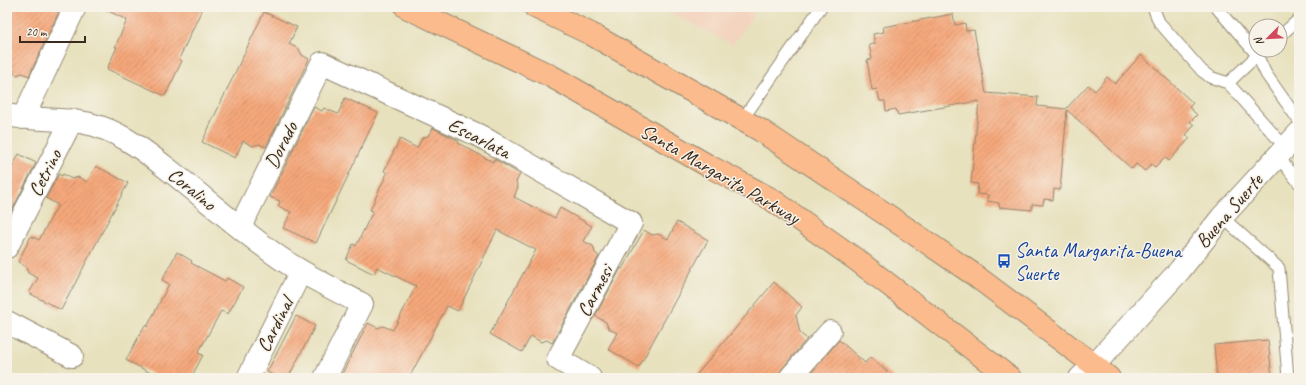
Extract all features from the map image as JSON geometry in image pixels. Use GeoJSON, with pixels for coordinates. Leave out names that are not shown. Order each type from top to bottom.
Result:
{"type":"FeatureCollection","features":[{"type":"Feature","properties":{"kind":"main road","name":"Santa Margarita Parkway"},"geometry":{"type":"LineString","coordinates":[[406,7],[551,76],[707,165],[771,199],[858,261],[1010,378]]}},
{"type":"Feature","properties":{"kind":"main road"},"geometry":{"type":"LineString","coordinates":[[535,7],[591,34],[760,130],[973,274],[1094,374]]}},
{"type":"Feature","properties":{"kind":"street"},"geometry":{"type":"LineString","coordinates":[[13,121],[75,7]]}},
{"type":"Feature","properties":{"kind":"street","name":"Escarlata"},"geometry":{"type":"LineString","coordinates":[[322,63],[480,136],[631,222]]}},
{"type":"Feature","properties":{"kind":"street","name":"Dorado"},"geometry":{"type":"LineString","coordinates":[[240,227],[322,63]]}},
{"type":"Feature","properties":{"kind":"street","name":"Coralino"},"geometry":{"type":"LineString","coordinates":[[13,121],[72,120],[100,127],[122,137],[147,153],[273,253],[302,272],[362,304],[324,378]]}},
{"type":"Feature","properties":{"kind":"street","name":"Cetrino"},"geometry":{"type":"LineString","coordinates":[[7,247],[72,120]]}},
{"type":"Feature","properties":{"kind":"street","name":"Buena Suerte"},"geometry":{"type":"LineString","coordinates":[[1094,374],[1222,217],[1287,145]]}},
{"type":"Feature","properties":{"kind":"street","name":"Carmesi"},"geometry":{"type":"LineString","coordinates":[[590,378],[558,359],[631,222]]}},
{"type":"Feature","properties":{"kind":"street","name":"Cardinal"},"geometry":{"type":"LineString","coordinates":[[248,378],[302,272]]}},
{"type":"Feature","properties":{"kind":"street"},"geometry":{"type":"LineString","coordinates":[[7,322],[72,356]]}},
{"type":"Feature","properties":{"kind":"street"},"geometry":{"type":"LineString","coordinates":[[790,378],[830,332]]}},
{"type":"Feature","properties":{"kind":"lane"},"geometry":{"type":"LineString","coordinates":[[742,120],[821,7]]}},
{"type":"Feature","properties":{"kind":"lane"},"geometry":{"type":"LineString","coordinates":[[1153,7],[1159,22],[1202,71],[1210,77],[1228,83],[1287,145],[1299,183]]}},
{"type":"Feature","properties":{"kind":"lane"},"geometry":{"type":"LineString","coordinates":[[1216,7],[1224,11],[1248,39]]}},
{"type":"Feature","properties":{"kind":"lane"},"geometry":{"type":"LineString","coordinates":[[1288,29],[1299,19]]}},
{"type":"Feature","properties":{"kind":"lane"},"geometry":{"type":"LineString","coordinates":[[1228,83],[1255,58]]}},
{"type":"Feature","properties":{"kind":"lane"},"geometry":{"type":"LineString","coordinates":[[1261,58],[1266,74],[1299,121]]}},
{"type":"Feature","properties":{"kind":"lane"},"geometry":{"type":"LineString","coordinates":[[1222,217],[1279,268],[1288,378]]}},
{"type":"Feature","properties":{"kind":"shaded area"},"geometry":{"type":"Polygon","coordinates":[[[660,7],[758,7],[733,45],[660,7]]]}},
{"type":"Feature","properties":{"kind":"building"},"geometry":{"type":"Polygon","coordinates":[[[7,7],[61,7],[29,76],[22,73],[17,75],[7,70],[7,7]]]}},
{"type":"Feature","properties":{"kind":"building"},"geometry":{"type":"Polygon","coordinates":[[[100,7],[203,7],[179,59],[182,61],[165,96],[107,69],[127,20],[100,7]]]}},
{"type":"Feature","properties":{"kind":"building"},"geometry":{"type":"Polygon","coordinates":[[[264,12],[297,27],[289,44],[299,49],[302,55],[309,59],[266,147],[259,144],[253,146],[243,141],[235,158],[202,142],[264,12]]]}},
{"type":"Feature","properties":{"kind":"building"},"geometry":{"type":"Polygon","coordinates":[[[953,14],[955,25],[965,23],[966,31],[974,30],[986,93],[1038,97],[1037,106],[1066,109],[1088,85],[1095,91],[1107,77],[1115,84],[1141,55],[1193,103],[1189,107],[1197,115],[1190,122],[1194,125],[1186,135],[1190,138],[1169,161],[1165,157],[1155,167],[1151,164],[1145,171],[1136,164],[1132,169],[1067,110],[1060,190],[1054,189],[1053,200],[1044,199],[1043,205],[1032,204],[1032,210],[999,207],[999,203],[987,201],[988,195],[977,194],[978,184],[971,183],[979,101],[898,115],[896,109],[886,111],[885,101],[880,101],[877,89],[872,90],[867,60],[872,59],[869,45],[875,44],[873,34],[884,32],[883,27],[953,14]]]}},
{"type":"Feature","properties":{"kind":"building"},"geometry":{"type":"Polygon","coordinates":[[[345,98],[378,113],[316,243],[283,228],[291,212],[278,206],[280,201],[270,197],[314,107],[322,111],[324,108],[338,114],[345,98]]]}},
{"type":"Feature","properties":{"kind":"building"},"geometry":{"type":"Polygon","coordinates":[[[433,128],[459,141],[458,143],[493,162],[494,159],[520,174],[516,182],[518,187],[514,197],[555,218],[560,208],[592,226],[583,241],[593,246],[595,253],[599,256],[552,343],[547,340],[541,342],[531,336],[522,352],[490,334],[536,250],[497,230],[458,311],[447,306],[409,378],[340,378],[368,323],[378,328],[383,326],[393,330],[416,286],[377,267],[374,274],[346,260],[353,244],[356,246],[373,211],[370,210],[387,173],[384,171],[400,139],[417,148],[422,138],[428,136],[433,128]]]}},
{"type":"Feature","properties":{"kind":"building"},"geometry":{"type":"Polygon","coordinates":[[[19,154],[36,163],[7,220],[7,177],[19,154]]]}},
{"type":"Feature","properties":{"kind":"building"},"geometry":{"type":"Polygon","coordinates":[[[96,166],[128,183],[61,310],[29,293],[38,278],[28,273],[26,267],[18,262],[31,236],[39,240],[58,205],[46,198],[59,174],[62,176],[63,174],[72,179],[78,177],[87,182],[96,166]]]}},
{"type":"Feature","properties":{"kind":"building"},"geometry":{"type":"Polygon","coordinates":[[[677,222],[708,240],[639,367],[608,349],[617,333],[608,328],[606,322],[595,316],[644,230],[652,235],[658,234],[668,239],[677,222]]]}},
{"type":"Feature","properties":{"kind":"building"},"geometry":{"type":"Polygon","coordinates":[[[177,252],[192,261],[191,263],[225,281],[227,278],[243,287],[228,314],[221,311],[198,353],[203,355],[191,378],[160,378],[126,360],[145,325],[147,327],[169,284],[162,280],[177,252]]]}},
{"type":"Feature","properties":{"kind":"building"},"geometry":{"type":"Polygon","coordinates":[[[774,282],[802,307],[796,315],[800,333],[807,339],[781,370],[778,378],[694,378],[774,282]]]}},
{"type":"Feature","properties":{"kind":"building"},"geometry":{"type":"Polygon","coordinates":[[[296,316],[315,326],[288,378],[279,378],[267,372],[296,316]]]}},
{"type":"Feature","properties":{"kind":"building"},"geometry":{"type":"Polygon","coordinates":[[[839,340],[865,363],[870,357],[895,378],[807,378],[839,340]]]}},
{"type":"Feature","properties":{"kind":"building"},"geometry":{"type":"Polygon","coordinates":[[[1268,340],[1272,378],[1217,378],[1214,345],[1268,340]]]}},
{"type":"Feature","properties":{"kind":"place","name":"Santa Margarita-Buena Suerte"},"geometry":{"type":"Point","coordinates":[1004,261]}}]}
